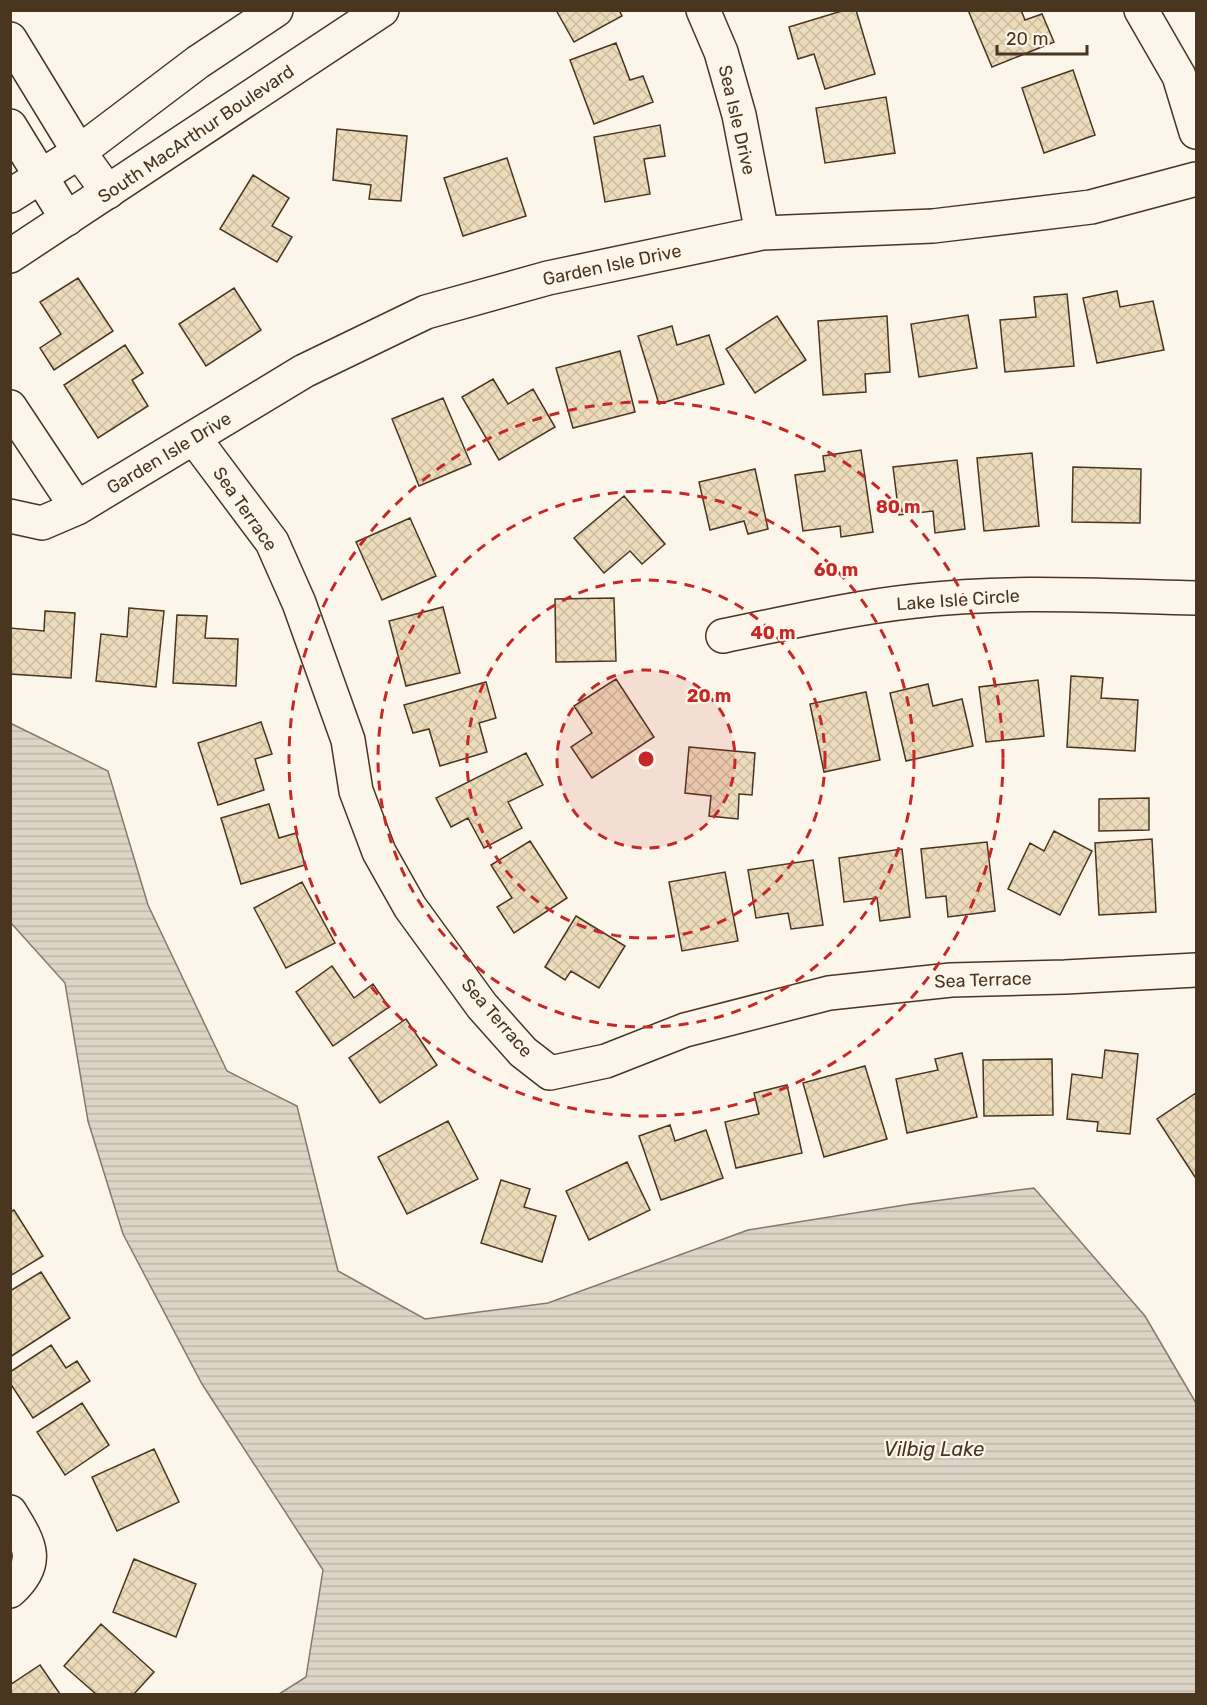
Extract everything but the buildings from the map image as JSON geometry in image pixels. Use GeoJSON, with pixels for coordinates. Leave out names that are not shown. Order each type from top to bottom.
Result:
{"type":"FeatureCollection","features":[{"type":"Feature","properties":{"kind":"street"},"geometry":{"type":"LineString","coordinates":[[10,196],[79,152],[198,62],[276,10]]}},
{"type":"Feature","properties":{"kind":"street","name":"South MacArthur Boulevard"},"geometry":{"type":"LineString","coordinates":[[10,256],[382,10]]}},
{"type":"Feature","properties":{"kind":"street","name":"Sea Isle Drive"},"geometry":{"type":"LineString","coordinates":[[703,10],[721,52],[739,115],[762,233]]}},
{"type":"Feature","properties":{"kind":"street"},"geometry":{"type":"LineString","coordinates":[[1141,10],[1179,76],[1197,132]]}},
{"type":"Feature","properties":{"kind":"street"},"geometry":{"type":"LineString","coordinates":[[10,39],[79,152],[108,192]]}},
{"type":"Feature","properties":{"kind":"street"},"geometry":{"type":"LineString","coordinates":[[10,126],[68,219]]}},
{"type":"Feature","properties":{"kind":"street","name":"Garden Isle Drive"},"geometry":{"type":"LineString","coordinates":[[10,516],[42,523],[77,508],[304,371],[426,312],[548,278],[762,233],[933,226],[1080,208],[1197,179]]}},
{"type":"Feature","properties":{"kind":"street"},"geometry":{"type":"LineString","coordinates":[[10,407],[77,508]]}},
{"type":"Feature","properties":{"kind":"street","name":"Sea Terrace"},"geometry":{"type":"LineString","coordinates":[[194,438],[272,542],[299,603],[348,740],[356,791],[384,861],[410,907],[482,1006],[523,1052],[550,1073],[606,1061],[685,1030],[829,993],[951,980],[1197,970]]}},
{"type":"Feature","properties":{"kind":"street","name":"Lake Isle Circle"},"geometry":{"type":"LineString","coordinates":[[723,636],[820,616],[916,601],[1037,594],[1197,598]]}},
{"type":"Feature","properties":{"kind":"street"},"geometry":{"type":"LineString","coordinates":[[10,1512],[25,1536],[30,1550],[20,1579]]}},
{"type":"Feature","properties":{"kind":"water","name":"Vilbig Lake"},"geometry":{"type":"Polygon","coordinates":[[[10,723],[108,771],[148,905],[227,1071],[297,1106],[338,1271],[425,1319],[548,1303],[748,1230],[911,1204],[1034,1188],[1145,1316],[1196,1403],[1196,1694],[279,1694],[306,1677],[323,1570],[202,1384],[123,1234],[88,1121],[65,983],[11,923],[10,723]]]}}]}
